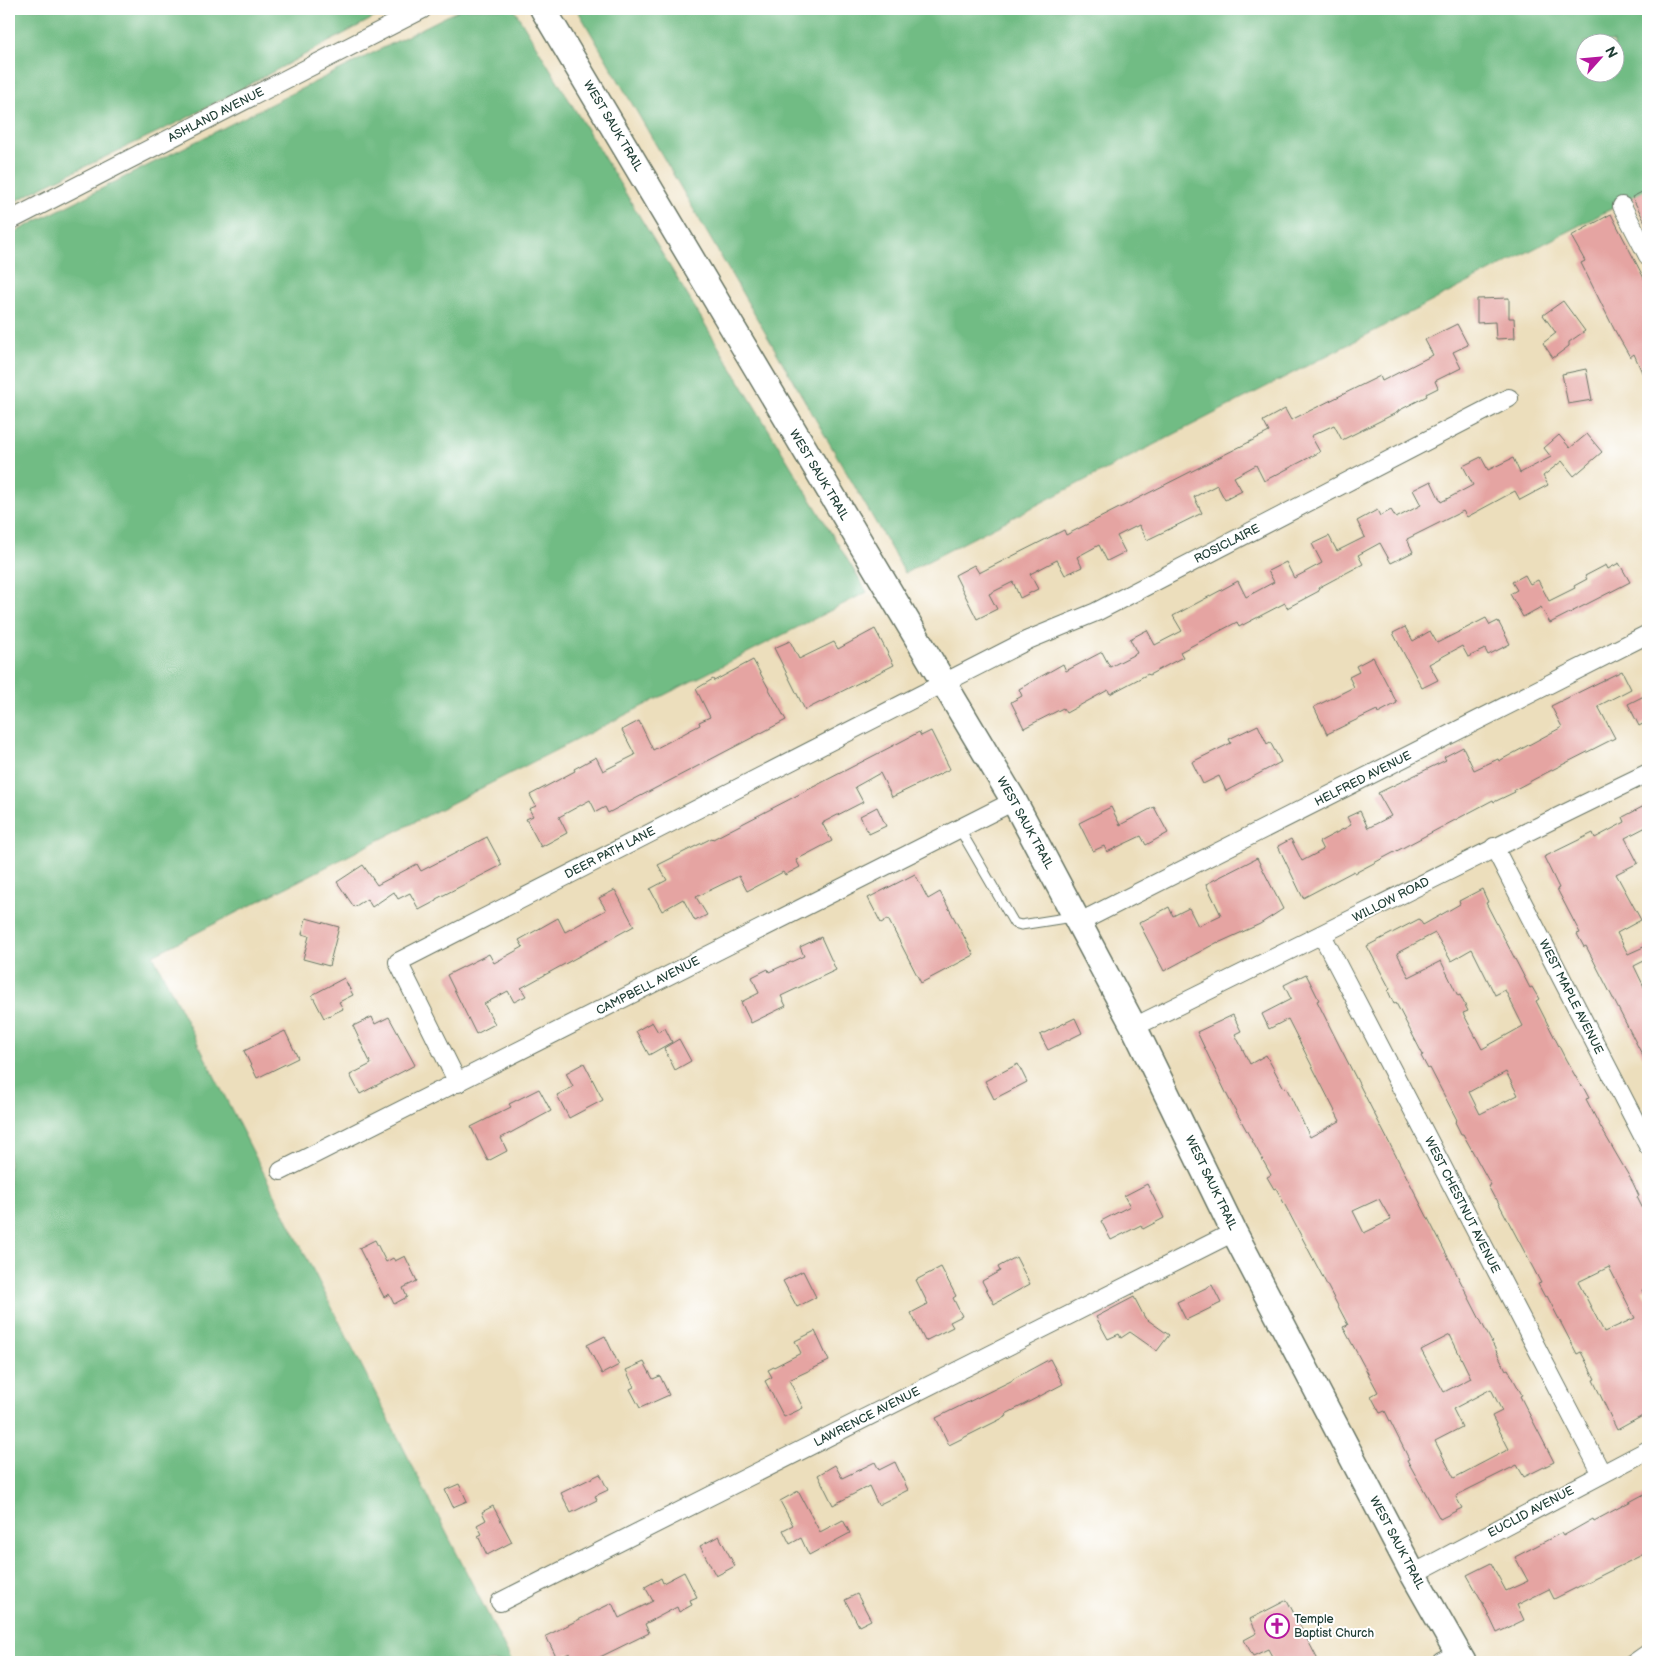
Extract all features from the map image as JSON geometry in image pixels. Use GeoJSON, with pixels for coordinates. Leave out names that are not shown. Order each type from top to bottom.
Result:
{"type":"FeatureCollection","features":[{"type":"Feature","properties":{"kind":"main road","name":"WEST SAUK TRAIL"},"geometry":{"type":"LineString","coordinates":[[543,9],[1014,801],[1134,1027],[1234,1232],[1413,1574],[1454,1659]]}},
{"type":"Feature","properties":{"kind":"street","name":"ASHLAND AVENUE"},"geometry":{"type":"LineString","coordinates":[[9,221],[423,9]]}},
{"type":"Feature","properties":{"kind":"street"},"geometry":{"type":"LineString","coordinates":[[1622,206],[1648,256]]}},
{"type":"Feature","properties":{"kind":"street","name":"ROSICLAIRE"},"geometry":{"type":"LineString","coordinates":[[943,683],[1028,640],[1096,612],[1509,398]]}},
{"type":"Feature","properties":{"kind":"street","name":"HELFRED AVENUE"},"geometry":{"type":"LineString","coordinates":[[1077,920],[1648,634]]}},
{"type":"Feature","properties":{"kind":"street","name":"DEER PATH LANE"},"geometry":{"type":"LineString","coordinates":[[458,1083],[398,962],[943,683]]}},
{"type":"Feature","properties":{"kind":"street","name":"WILLOW ROAD"},"geometry":{"type":"LineString","coordinates":[[1134,1027],[1322,935],[1494,847],[1648,773]]}},
{"type":"Feature","properties":{"kind":"street","name":"CAMPBELL AVENUE"},"geometry":{"type":"LineString","coordinates":[[281,1171],[1014,801]]}},
{"type":"Feature","properties":{"kind":"street","name":"WEST MAPLE AVENUE"},"geometry":{"type":"LineString","coordinates":[[1494,847],[1648,1146]]}},
{"type":"Feature","properties":{"kind":"street","name":"WEST CHESTNUT AVENUE"},"geometry":{"type":"LineString","coordinates":[[1322,935],[1602,1474]]}},
{"type":"Feature","properties":{"kind":"street","name":"LAWRENCE AVENUE"},"geometry":{"type":"LineString","coordinates":[[500,1602],[1234,1232]]}},
{"type":"Feature","properties":{"kind":"street","name":"EUCLID AVENUE"},"geometry":{"type":"LineString","coordinates":[[1413,1574],[1648,1450]]}},
{"type":"Feature","properties":{"kind":"lane"},"geometry":{"type":"LineString","coordinates":[[959,828],[1014,923],[1021,925],[1077,920]]}},
{"type":"Feature","properties":{"kind":"lane"},"geometry":{"type":"LineString","coordinates":[[1628,1662],[1648,1648]]}},
{"type":"Feature","properties":{"kind":"green space"},"geometry":{"type":"Polygon","coordinates":[[[9,9],[390,9],[185,119],[44,186],[9,205],[9,9]]]}},
{"type":"Feature","properties":{"kind":"green space"},"geometry":{"type":"Polygon","coordinates":[[[461,9],[514,9],[867,592],[153,955],[512,1662],[9,1662],[9,235],[461,9]]]}},
{"type":"Feature","properties":{"kind":"green space"},"geometry":{"type":"Polygon","coordinates":[[[577,9],[1648,9],[1648,190],[905,573],[577,9]]]}},
{"type":"Feature","properties":{"kind":"building"},"geometry":{"type":"Polygon","coordinates":[[[1648,189],[1648,228],[1632,197],[1648,189]]]}},
{"type":"Feature","properties":{"kind":"building"},"geometry":{"type":"Polygon","coordinates":[[[1611,214],[1648,286],[1648,386],[1634,354],[1630,357],[1614,329],[1581,263],[1585,261],[1571,236],[1611,214]]]}},
{"type":"Feature","properties":{"kind":"building"},"geometry":{"type":"Polygon","coordinates":[[[1509,298],[1509,318],[1514,318],[1515,338],[1496,339],[1495,322],[1477,323],[1477,299],[1509,298]]]}},
{"type":"Feature","properties":{"kind":"building"},"geometry":{"type":"Polygon","coordinates":[[[1563,301],[1585,331],[1569,342],[1569,346],[1553,358],[1543,343],[1556,333],[1543,315],[1563,301]]]}},
{"type":"Feature","properties":{"kind":"building"},"geometry":{"type":"Polygon","coordinates":[[[1457,324],[1468,345],[1453,352],[1461,368],[1435,381],[1438,388],[1426,394],[1427,396],[1342,440],[1334,425],[1311,436],[1320,452],[1264,481],[1256,465],[1234,477],[1242,491],[1225,500],[1217,485],[1194,497],[1202,513],[1147,540],[1139,525],[1117,536],[1125,552],[1107,561],[1099,545],[1077,557],[1082,567],[1065,575],[1057,560],[1030,574],[1038,589],[1020,598],[1013,582],[989,594],[997,609],[977,619],[955,575],[974,565],[979,573],[1064,530],[1066,535],[1269,432],[1263,421],[1285,409],[1291,420],[1380,376],[1382,381],[1433,355],[1425,340],[1457,324]]]}},
{"type":"Feature","properties":{"kind":"building"},"geometry":{"type":"Polygon","coordinates":[[[1586,369],[1592,400],[1568,404],[1562,374],[1586,369]]]}},
{"type":"Feature","properties":{"kind":"building"},"geometry":{"type":"Polygon","coordinates":[[[1587,434],[1602,452],[1574,476],[1562,461],[1543,476],[1548,485],[1520,500],[1515,491],[1467,517],[1463,511],[1407,539],[1413,552],[1391,563],[1380,543],[1358,555],[1363,564],[1318,588],[1319,591],[1287,608],[1285,603],[1239,627],[1237,622],[1180,652],[1183,657],[1110,694],[1108,690],[1066,713],[1063,708],[1024,728],[1011,702],[1022,696],[1019,689],[1063,664],[1066,671],[1102,652],[1110,667],[1137,653],[1130,639],[1147,630],[1155,645],[1182,631],[1173,616],[1238,581],[1246,597],[1274,582],[1268,571],[1286,562],[1294,578],[1322,563],[1312,544],[1329,536],[1337,551],[1365,537],[1357,521],[1377,510],[1380,516],[1391,510],[1396,518],[1421,505],[1413,490],[1431,481],[1441,502],[1473,485],[1463,466],[1481,457],[1488,470],[1513,458],[1520,473],[1551,457],[1544,448],[1559,435],[1570,448],[1587,434]]]}},
{"type":"Feature","properties":{"kind":"building"},"geometry":{"type":"Polygon","coordinates":[[[1619,563],[1630,582],[1550,623],[1541,607],[1523,617],[1510,594],[1517,590],[1512,582],[1525,575],[1530,584],[1538,580],[1549,601],[1575,588],[1574,586],[1587,579],[1585,576],[1606,565],[1608,569],[1619,563]]]}},
{"type":"Feature","properties":{"kind":"building"},"geometry":{"type":"Polygon","coordinates":[[[1486,618],[1490,625],[1498,621],[1510,644],[1488,655],[1485,649],[1468,657],[1462,646],[1429,664],[1438,680],[1422,688],[1393,633],[1405,627],[1413,641],[1430,631],[1437,643],[1486,618]]]}},
{"type":"Feature","properties":{"kind":"building"},"geometry":{"type":"Polygon","coordinates":[[[875,629],[894,665],[805,710],[774,648],[790,641],[799,659],[834,642],[838,649],[875,629]]]}},
{"type":"Feature","properties":{"kind":"building"},"geometry":{"type":"Polygon","coordinates":[[[1373,657],[1397,703],[1378,713],[1377,710],[1327,734],[1314,707],[1354,687],[1349,677],[1359,672],[1356,666],[1373,657]]]}},
{"type":"Feature","properties":{"kind":"building"},"geometry":{"type":"Polygon","coordinates":[[[753,660],[786,720],[608,813],[605,807],[596,812],[590,800],[559,817],[567,833],[541,847],[526,819],[533,816],[529,809],[536,806],[530,795],[575,771],[574,769],[596,757],[603,771],[635,755],[622,730],[639,721],[653,750],[700,725],[699,722],[710,717],[696,689],[753,660]]]}},
{"type":"Feature","properties":{"kind":"building"},"geometry":{"type":"Polygon","coordinates":[[[1622,671],[1631,689],[1598,706],[1615,738],[1514,790],[1515,792],[1494,802],[1493,800],[1355,873],[1354,871],[1303,898],[1278,846],[1291,839],[1302,861],[1323,850],[1319,842],[1351,825],[1347,817],[1360,811],[1368,828],[1391,816],[1378,793],[1446,760],[1444,757],[1463,747],[1474,770],[1498,759],[1499,761],[1562,727],[1551,706],[1622,671]]]}},
{"type":"Feature","properties":{"kind":"building"},"geometry":{"type":"Polygon","coordinates":[[[1648,694],[1648,721],[1639,726],[1628,704],[1648,694]]]}},
{"type":"Feature","properties":{"kind":"building"},"geometry":{"type":"Polygon","coordinates":[[[1258,725],[1267,744],[1270,742],[1281,762],[1226,791],[1219,776],[1203,784],[1192,762],[1231,743],[1229,739],[1258,725]]]}},
{"type":"Feature","properties":{"kind":"building"},"geometry":{"type":"Polygon","coordinates":[[[931,731],[950,769],[892,797],[880,773],[855,787],[863,802],[822,823],[832,841],[796,860],[800,867],[785,875],[783,872],[747,891],[739,876],[696,897],[707,915],[695,921],[683,899],[662,911],[650,889],[667,880],[658,865],[713,839],[919,732],[921,736],[931,731]]]}},
{"type":"Feature","properties":{"kind":"building"},"geometry":{"type":"Polygon","coordinates":[[[1648,804],[1648,826],[1625,838],[1638,863],[1616,874],[1641,920],[1617,933],[1628,954],[1648,945],[1648,959],[1634,966],[1648,995],[1648,1066],[1586,946],[1584,947],[1577,934],[1580,933],[1557,889],[1559,888],[1544,857],[1593,833],[1595,838],[1625,822],[1623,817],[1648,804]]]}},
{"type":"Feature","properties":{"kind":"building"},"geometry":{"type":"Polygon","coordinates":[[[877,807],[886,826],[869,834],[860,816],[877,807]]]}},
{"type":"Feature","properties":{"kind":"building"},"geometry":{"type":"Polygon","coordinates":[[[1111,807],[1120,825],[1154,807],[1168,833],[1146,845],[1141,836],[1107,852],[1104,846],[1093,851],[1079,823],[1111,807]]]}},
{"type":"Feature","properties":{"kind":"building"},"geometry":{"type":"Polygon","coordinates":[[[487,837],[502,865],[436,899],[436,901],[419,910],[410,893],[398,899],[394,892],[372,907],[367,899],[354,907],[337,882],[363,865],[377,885],[417,864],[421,871],[487,837]]]}},
{"type":"Feature","properties":{"kind":"building"},"geometry":{"type":"Polygon","coordinates":[[[1257,858],[1283,909],[1260,924],[1218,942],[1164,971],[1139,923],[1169,907],[1173,916],[1189,908],[1198,926],[1221,915],[1206,884],[1257,858]]]}},
{"type":"Feature","properties":{"kind":"building"},"geometry":{"type":"Polygon","coordinates":[[[915,874],[928,899],[940,892],[974,955],[921,983],[888,919],[881,923],[868,898],[915,874]]]}},
{"type":"Feature","properties":{"kind":"building"},"geometry":{"type":"Polygon","coordinates":[[[1482,889],[1488,902],[1486,903],[1530,988],[1532,987],[1539,999],[1536,1001],[1566,1060],[1589,1098],[1586,1099],[1633,1183],[1639,1196],[1637,1197],[1648,1219],[1648,1287],[1642,1290],[1648,1302],[1648,1413],[1617,1430],[1593,1380],[1595,1379],[1581,1352],[1577,1354],[1547,1296],[1545,1297],[1538,1284],[1541,1283],[1488,1186],[1491,1185],[1463,1134],[1461,1134],[1455,1122],[1457,1120],[1430,1068],[1428,1069],[1421,1056],[1423,1055],[1396,1003],[1394,1004],[1388,991],[1390,989],[1367,946],[1419,919],[1423,925],[1460,904],[1459,901],[1482,889]],[[1435,933],[1397,953],[1409,977],[1441,961],[1458,996],[1460,995],[1468,1011],[1463,1013],[1482,1049],[1523,1026],[1505,990],[1495,995],[1472,949],[1451,961],[1435,933]],[[1506,1072],[1469,1092],[1480,1114],[1518,1095],[1506,1072]],[[1609,1267],[1578,1282],[1604,1332],[1635,1318],[1609,1267]]]}},
{"type":"Feature","properties":{"kind":"building"},"geometry":{"type":"Polygon","coordinates":[[[615,890],[634,926],[521,988],[526,996],[514,1002],[508,991],[484,1004],[495,1024],[476,1034],[447,975],[489,954],[494,963],[523,947],[519,940],[558,918],[565,932],[606,910],[599,898],[615,890]]]}},
{"type":"Feature","properties":{"kind":"building"},"geometry":{"type":"Polygon","coordinates":[[[306,918],[339,927],[329,966],[303,959],[309,936],[302,934],[306,918]]]}},
{"type":"Feature","properties":{"kind":"building"},"geometry":{"type":"Polygon","coordinates":[[[821,937],[836,970],[781,996],[786,1006],[751,1023],[741,1002],[759,993],[752,977],[768,969],[769,972],[804,956],[800,947],[821,937]]]}},
{"type":"Feature","properties":{"kind":"building"},"geometry":{"type":"Polygon","coordinates":[[[1306,974],[1340,1047],[1506,1370],[1508,1369],[1522,1395],[1520,1396],[1554,1462],[1524,1477],[1517,1465],[1457,1495],[1456,1497],[1462,1508],[1440,1519],[1407,1460],[1409,1459],[1385,1411],[1380,1413],[1371,1396],[1378,1392],[1343,1327],[1348,1325],[1276,1188],[1274,1189],[1267,1177],[1271,1175],[1228,1097],[1197,1032],[1233,1015],[1241,1031],[1235,1034],[1250,1064],[1266,1055],[1284,1088],[1286,1087],[1310,1137],[1340,1121],[1288,1019],[1269,1029],[1262,1014],[1291,999],[1284,985],[1306,974]],[[1379,1199],[1353,1211],[1364,1233],[1391,1220],[1379,1199]],[[1450,1335],[1421,1350],[1444,1392],[1471,1378],[1450,1335]],[[1491,1389],[1453,1409],[1462,1427],[1435,1441],[1454,1478],[1509,1449],[1492,1416],[1502,1411],[1491,1389]]]}},
{"type":"Feature","properties":{"kind":"building"},"geometry":{"type":"Polygon","coordinates":[[[344,978],[353,995],[339,1002],[343,1009],[324,1018],[312,995],[344,978]]]}},
{"type":"Feature","properties":{"kind":"building"},"geometry":{"type":"Polygon","coordinates":[[[372,1017],[375,1024],[389,1017],[415,1065],[360,1094],[350,1075],[371,1064],[353,1026],[372,1017]]]}},
{"type":"Feature","properties":{"kind":"building"},"geometry":{"type":"Polygon","coordinates":[[[1075,1018],[1082,1033],[1048,1050],[1040,1035],[1075,1018]]]}},
{"type":"Feature","properties":{"kind":"building"},"geometry":{"type":"Polygon","coordinates":[[[652,1022],[658,1032],[665,1028],[672,1042],[649,1055],[636,1031],[652,1022]]]}},
{"type":"Feature","properties":{"kind":"building"},"geometry":{"type":"Polygon","coordinates":[[[285,1031],[298,1058],[257,1078],[244,1051],[285,1031]]]}},
{"type":"Feature","properties":{"kind":"building"},"geometry":{"type":"Polygon","coordinates":[[[679,1039],[691,1061],[675,1070],[664,1048],[679,1039]]]}},
{"type":"Feature","properties":{"kind":"building"},"geometry":{"type":"Polygon","coordinates":[[[584,1063],[603,1100],[569,1118],[557,1095],[573,1087],[566,1073],[584,1063]]]}},
{"type":"Feature","properties":{"kind":"building"},"geometry":{"type":"Polygon","coordinates":[[[1018,1064],[1027,1082],[994,1099],[985,1081],[1018,1064]]]}},
{"type":"Feature","properties":{"kind":"building"},"geometry":{"type":"Polygon","coordinates":[[[539,1089],[551,1111],[501,1138],[507,1151],[488,1161],[471,1127],[511,1107],[509,1104],[539,1089]]]}},
{"type":"Feature","properties":{"kind":"building"},"geometry":{"type":"Polygon","coordinates":[[[1147,1184],[1164,1218],[1143,1229],[1141,1225],[1111,1240],[1101,1221],[1130,1206],[1124,1196],[1147,1184]]]}},
{"type":"Feature","properties":{"kind":"building"},"geometry":{"type":"Polygon","coordinates":[[[375,1240],[386,1262],[393,1258],[395,1261],[405,1256],[417,1281],[403,1288],[407,1297],[394,1304],[389,1294],[384,1297],[359,1248],[375,1240]]]}},
{"type":"Feature","properties":{"kind":"building"},"geometry":{"type":"Polygon","coordinates":[[[1016,1257],[1030,1284],[994,1304],[982,1281],[1000,1271],[998,1267],[1016,1257]]]}},
{"type":"Feature","properties":{"kind":"building"},"geometry":{"type":"Polygon","coordinates":[[[941,1267],[956,1296],[953,1298],[962,1316],[950,1322],[953,1327],[925,1341],[911,1313],[928,1304],[916,1280],[941,1267]]]}},
{"type":"Feature","properties":{"kind":"building"},"geometry":{"type":"Polygon","coordinates":[[[803,1271],[816,1297],[797,1307],[783,1281],[803,1271]]]}},
{"type":"Feature","properties":{"kind":"building"},"geometry":{"type":"Polygon","coordinates":[[[1212,1285],[1221,1303],[1186,1320],[1177,1302],[1212,1285]]]}},
{"type":"Feature","properties":{"kind":"building"},"geometry":{"type":"Polygon","coordinates":[[[1134,1297],[1145,1318],[1169,1335],[1157,1351],[1130,1332],[1121,1338],[1119,1334],[1108,1339],[1096,1317],[1134,1297]]]}},
{"type":"Feature","properties":{"kind":"building"},"geometry":{"type":"Polygon","coordinates":[[[815,1331],[829,1361],[789,1380],[803,1408],[784,1417],[765,1381],[772,1377],[768,1370],[801,1353],[795,1341],[815,1331]]]}},
{"type":"Feature","properties":{"kind":"building"},"geometry":{"type":"Polygon","coordinates":[[[605,1336],[619,1365],[602,1374],[587,1345],[605,1336]]]}},
{"type":"Feature","properties":{"kind":"building"},"geometry":{"type":"Polygon","coordinates":[[[1050,1359],[1063,1384],[1006,1414],[1007,1416],[949,1445],[936,1418],[1013,1380],[1050,1359]]]}},
{"type":"Feature","properties":{"kind":"building"},"geometry":{"type":"Polygon","coordinates":[[[644,1362],[653,1379],[660,1376],[669,1395],[640,1408],[630,1389],[634,1387],[626,1370],[644,1362]]]}},
{"type":"Feature","properties":{"kind":"building"},"geometry":{"type":"Polygon","coordinates":[[[875,1462],[879,1470],[895,1462],[908,1490],[878,1505],[869,1486],[833,1505],[818,1475],[835,1465],[842,1478],[875,1462]]]}},
{"type":"Feature","properties":{"kind":"building"},"geometry":{"type":"Polygon","coordinates":[[[600,1474],[608,1490],[595,1496],[597,1500],[571,1513],[561,1493],[600,1474]]]}},
{"type":"Feature","properties":{"kind":"building"},"geometry":{"type":"Polygon","coordinates":[[[459,1484],[467,1501],[453,1507],[445,1490],[459,1484]]]}},
{"type":"Feature","properties":{"kind":"building"},"geometry":{"type":"Polygon","coordinates":[[[798,1491],[820,1532],[843,1520],[850,1533],[809,1555],[801,1538],[790,1544],[783,1530],[793,1525],[780,1501],[798,1491]]]}},
{"type":"Feature","properties":{"kind":"building"},"geometry":{"type":"Polygon","coordinates":[[[1648,1492],[1648,1552],[1554,1599],[1549,1589],[1517,1605],[1524,1620],[1497,1633],[1467,1575],[1491,1563],[1506,1591],[1528,1581],[1515,1557],[1561,1533],[1563,1536],[1593,1519],[1594,1521],[1648,1492]]]}},
{"type":"Feature","properties":{"kind":"building"},"geometry":{"type":"Polygon","coordinates":[[[493,1506],[512,1542],[487,1555],[478,1536],[482,1534],[477,1525],[486,1520],[482,1512],[493,1506]]]}},
{"type":"Feature","properties":{"kind":"building"},"geometry":{"type":"Polygon","coordinates":[[[719,1536],[735,1566],[716,1576],[700,1546],[719,1536]]]}},
{"type":"Feature","properties":{"kind":"building"},"geometry":{"type":"Polygon","coordinates":[[[684,1572],[697,1597],[690,1600],[692,1605],[679,1612],[677,1607],[645,1624],[649,1633],[598,1658],[600,1662],[574,1662],[570,1653],[557,1659],[546,1636],[612,1603],[619,1618],[653,1601],[645,1587],[661,1578],[663,1583],[684,1572]]]}},
{"type":"Feature","properties":{"kind":"building"},"geometry":{"type":"Polygon","coordinates":[[[857,1594],[871,1620],[859,1626],[845,1600],[857,1594]]]}},
{"type":"Feature","properties":{"kind":"building","name":"Temple Baptist Church"},"geometry":{"type":"Polygon","coordinates":[[[1287,1600],[1319,1662],[1275,1662],[1268,1649],[1253,1656],[1244,1640],[1257,1633],[1250,1619],[1287,1600]]]}},
{"type":"Feature","properties":{"kind":"place","name":"Temple Baptist Church"},"geometry":{"type":"Point","coordinates":[1277,1626]}}]}
